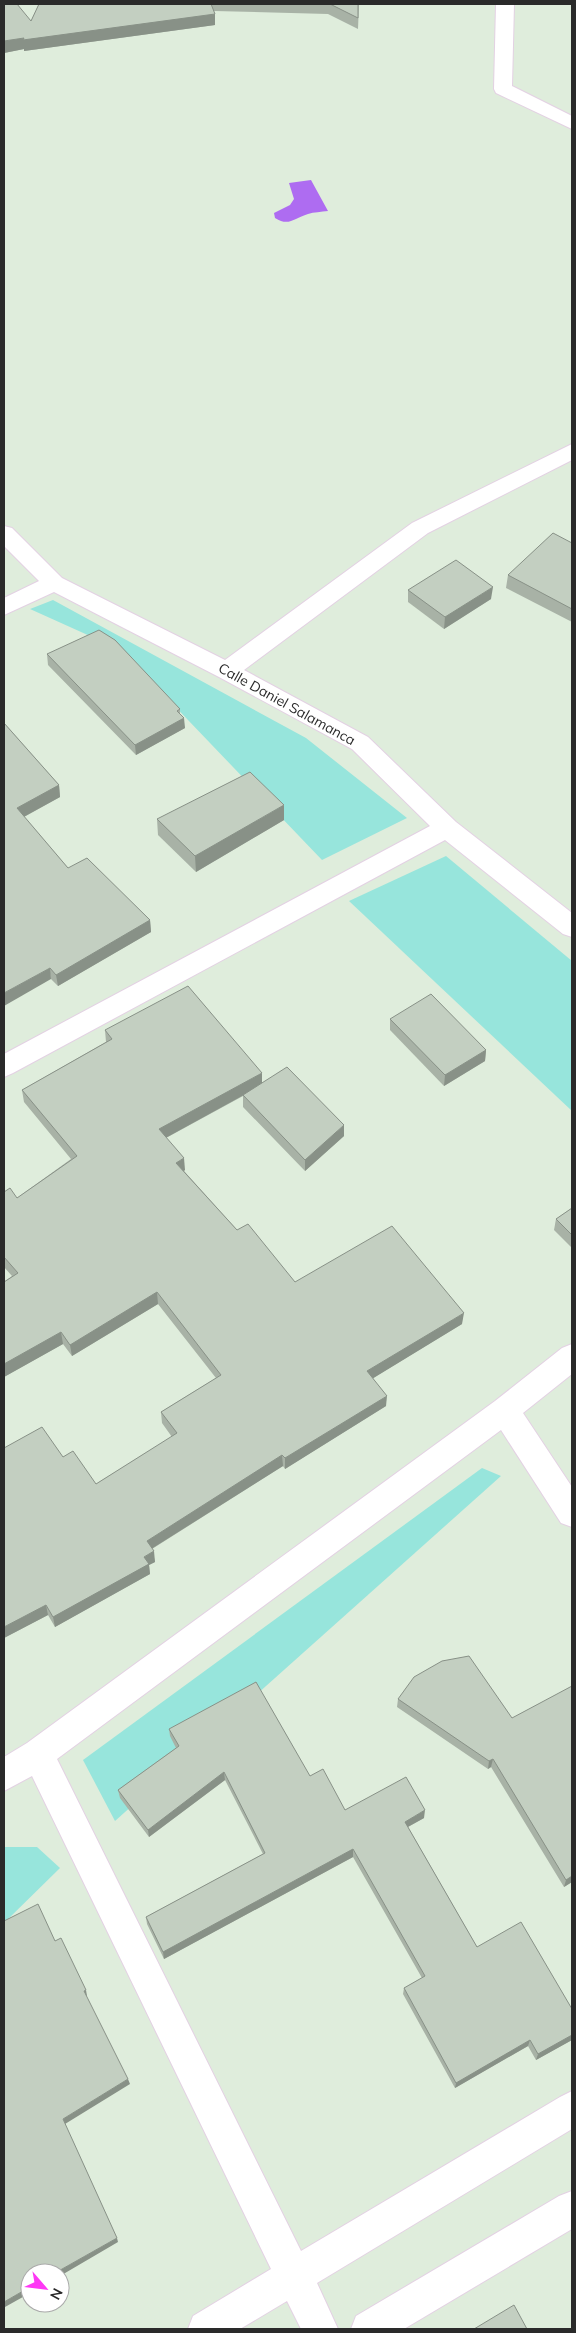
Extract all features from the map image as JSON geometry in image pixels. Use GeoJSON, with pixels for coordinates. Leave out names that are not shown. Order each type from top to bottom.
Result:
{"type":"FeatureCollection","features":[{"type":"Feature","properties":{"kind":"street"},"geometry":{"type":"LineString","coordinates":[[505,4],[503,89],[572,123]]}},
{"type":"Feature","properties":{"kind":"street"},"geometry":{"type":"LineString","coordinates":[[227,671],[420,528],[572,451]]}},
{"type":"Feature","properties":{"kind":"street","name":"Calle Daniel Salamanca"},"geometry":{"type":"LineString","coordinates":[[4,533],[54,583],[227,671],[360,743],[447,828],[572,927]]}},
{"type":"Feature","properties":{"kind":"street"},"geometry":{"type":"LineString","coordinates":[[4,607],[54,583]]}},
{"type":"Feature","properties":{"kind":"street"},"geometry":{"type":"LineString","coordinates":[[4,1066],[447,828]]}},
{"type":"Feature","properties":{"kind":"street"},"geometry":{"type":"LineString","coordinates":[[4,1775],[38,1754],[505,1410],[572,1357]]}},
{"type":"Feature","properties":{"kind":"street"},"geometry":{"type":"LineString","coordinates":[[505,1410],[572,1513]]}},
{"type":"Feature","properties":{"kind":"street"},"geometry":{"type":"LineString","coordinates":[[38,1754],[320,2329]]}},
{"type":"Feature","properties":{"kind":"street"},"geometry":{"type":"LineString","coordinates":[[206,2329],[572,2109]]}},
{"type":"Feature","properties":{"kind":"street"},"geometry":{"type":"LineString","coordinates":[[369,2329],[572,2209]]}},
{"type":"Feature","properties":{"kind":"shaded area"},"geometry":{"type":"Polygon","coordinates":[[[311,180],[328,211],[310,213],[288,222],[275,218],[274,213],[290,205],[294,199],[289,183],[311,180]]]}},
{"type":"Feature","properties":{"kind":"shaded area"},"geometry":{"type":"Polygon","coordinates":[[[53,600],[306,738],[407,818],[322,860],[121,650],[30,609],[53,600]]]}},
{"type":"Feature","properties":{"kind":"shaded area"},"geometry":{"type":"Polygon","coordinates":[[[446,856],[572,961],[572,1111],[349,901],[446,856]]]}},
{"type":"Feature","properties":{"kind":"shaded area"},"geometry":{"type":"Polygon","coordinates":[[[482,1468],[501,1476],[115,1821],[83,1760],[482,1468]]]}},
{"type":"Feature","properties":{"kind":"shaded area"},"geometry":{"type":"Polygon","coordinates":[[[4,1847],[37,1847],[60,1868],[4,1923],[4,1847]]]}},
{"type":"Feature","properties":{"kind":"building"},"geometry":{"type":"Polygon","coordinates":[[[4,4],[17,4],[31,21],[39,4],[211,4],[215,14],[4,41],[4,4]]]}},
{"type":"Feature","properties":{"kind":"building"},"geometry":{"type":"Polygon","coordinates":[[[330,4],[358,4],[358,18],[330,4]]]}},
{"type":"Feature","properties":{"kind":"building"},"geometry":{"type":"Polygon","coordinates":[[[553,533],[572,543],[572,609],[508,575],[553,533]]]}},
{"type":"Feature","properties":{"kind":"building"},"geometry":{"type":"Polygon","coordinates":[[[456,560],[493,587],[445,617],[408,590],[456,560]]]}},
{"type":"Feature","properties":{"kind":"building"},"geometry":{"type":"Polygon","coordinates":[[[99,630],[115,640],[180,709],[177,711],[184,718],[135,745],[47,654],[99,630]]]}},
{"type":"Feature","properties":{"kind":"building"},"geometry":{"type":"Polygon","coordinates":[[[4,723],[59,785],[17,808],[68,868],[87,858],[150,920],[56,975],[50,968],[4,993],[4,723]]]}},
{"type":"Feature","properties":{"kind":"building"},"geometry":{"type":"Polygon","coordinates":[[[250,772],[284,805],[195,856],[157,819],[250,772]]]}},
{"type":"Feature","properties":{"kind":"building"},"geometry":{"type":"Polygon","coordinates":[[[188,986],[262,1073],[159,1129],[184,1158],[176,1163],[237,1230],[248,1224],[295,1282],[392,1226],[464,1313],[367,1371],[387,1396],[285,1458],[282,1455],[147,1541],[154,1551],[144,1557],[149,1564],[53,1617],[46,1605],[4,1627],[4,1448],[42,1427],[63,1457],[73,1451],[96,1484],[177,1433],[161,1412],[221,1375],[157,1292],[70,1345],[61,1332],[4,1364],[4,1282],[18,1273],[4,1257],[4,1192],[10,1188],[17,1198],[77,1156],[22,1090],[112,1039],[105,1030],[188,986]]]}},
{"type":"Feature","properties":{"kind":"building"},"geometry":{"type":"Polygon","coordinates":[[[431,994],[486,1050],[445,1075],[390,1019],[431,994]]]}},
{"type":"Feature","properties":{"kind":"building"},"geometry":{"type":"Polygon","coordinates":[[[287,1067],[344,1125],[305,1160],[243,1095],[287,1067]]]}},
{"type":"Feature","properties":{"kind":"building"},"geometry":{"type":"Polygon","coordinates":[[[572,1208],[572,1235],[556,1219],[572,1208]]]}},
{"type":"Feature","properties":{"kind":"building"},"geometry":{"type":"Polygon","coordinates":[[[469,1656],[512,1718],[572,1686],[572,1876],[566,1880],[493,1759],[489,1761],[398,1699],[414,1677],[442,1661],[469,1656]]]}},
{"type":"Feature","properties":{"kind":"building"},"geometry":{"type":"Polygon","coordinates":[[[256,1682],[310,1776],[323,1769],[345,1810],[406,1777],[425,1810],[405,1822],[477,1947],[521,1922],[572,2009],[572,2035],[538,2054],[530,2040],[456,2083],[404,1988],[425,1976],[353,1849],[163,1952],[146,1917],[265,1853],[224,1772],[148,1830],[118,1790],[179,1746],[169,1729],[256,1682]]]}},
{"type":"Feature","properties":{"kind":"building"},"geometry":{"type":"Polygon","coordinates":[[[38,1904],[55,1941],[61,1938],[86,1990],[84,1991],[128,2079],[63,2119],[117,2238],[70,2265],[70,2263],[20,2263],[20,2293],[4,2302],[4,1921],[38,1904]]]}},
{"type":"Feature","properties":{"kind":"building"},"geometry":{"type":"Polygon","coordinates":[[[514,2305],[527,2329],[474,2329],[514,2305]]]}}]}
